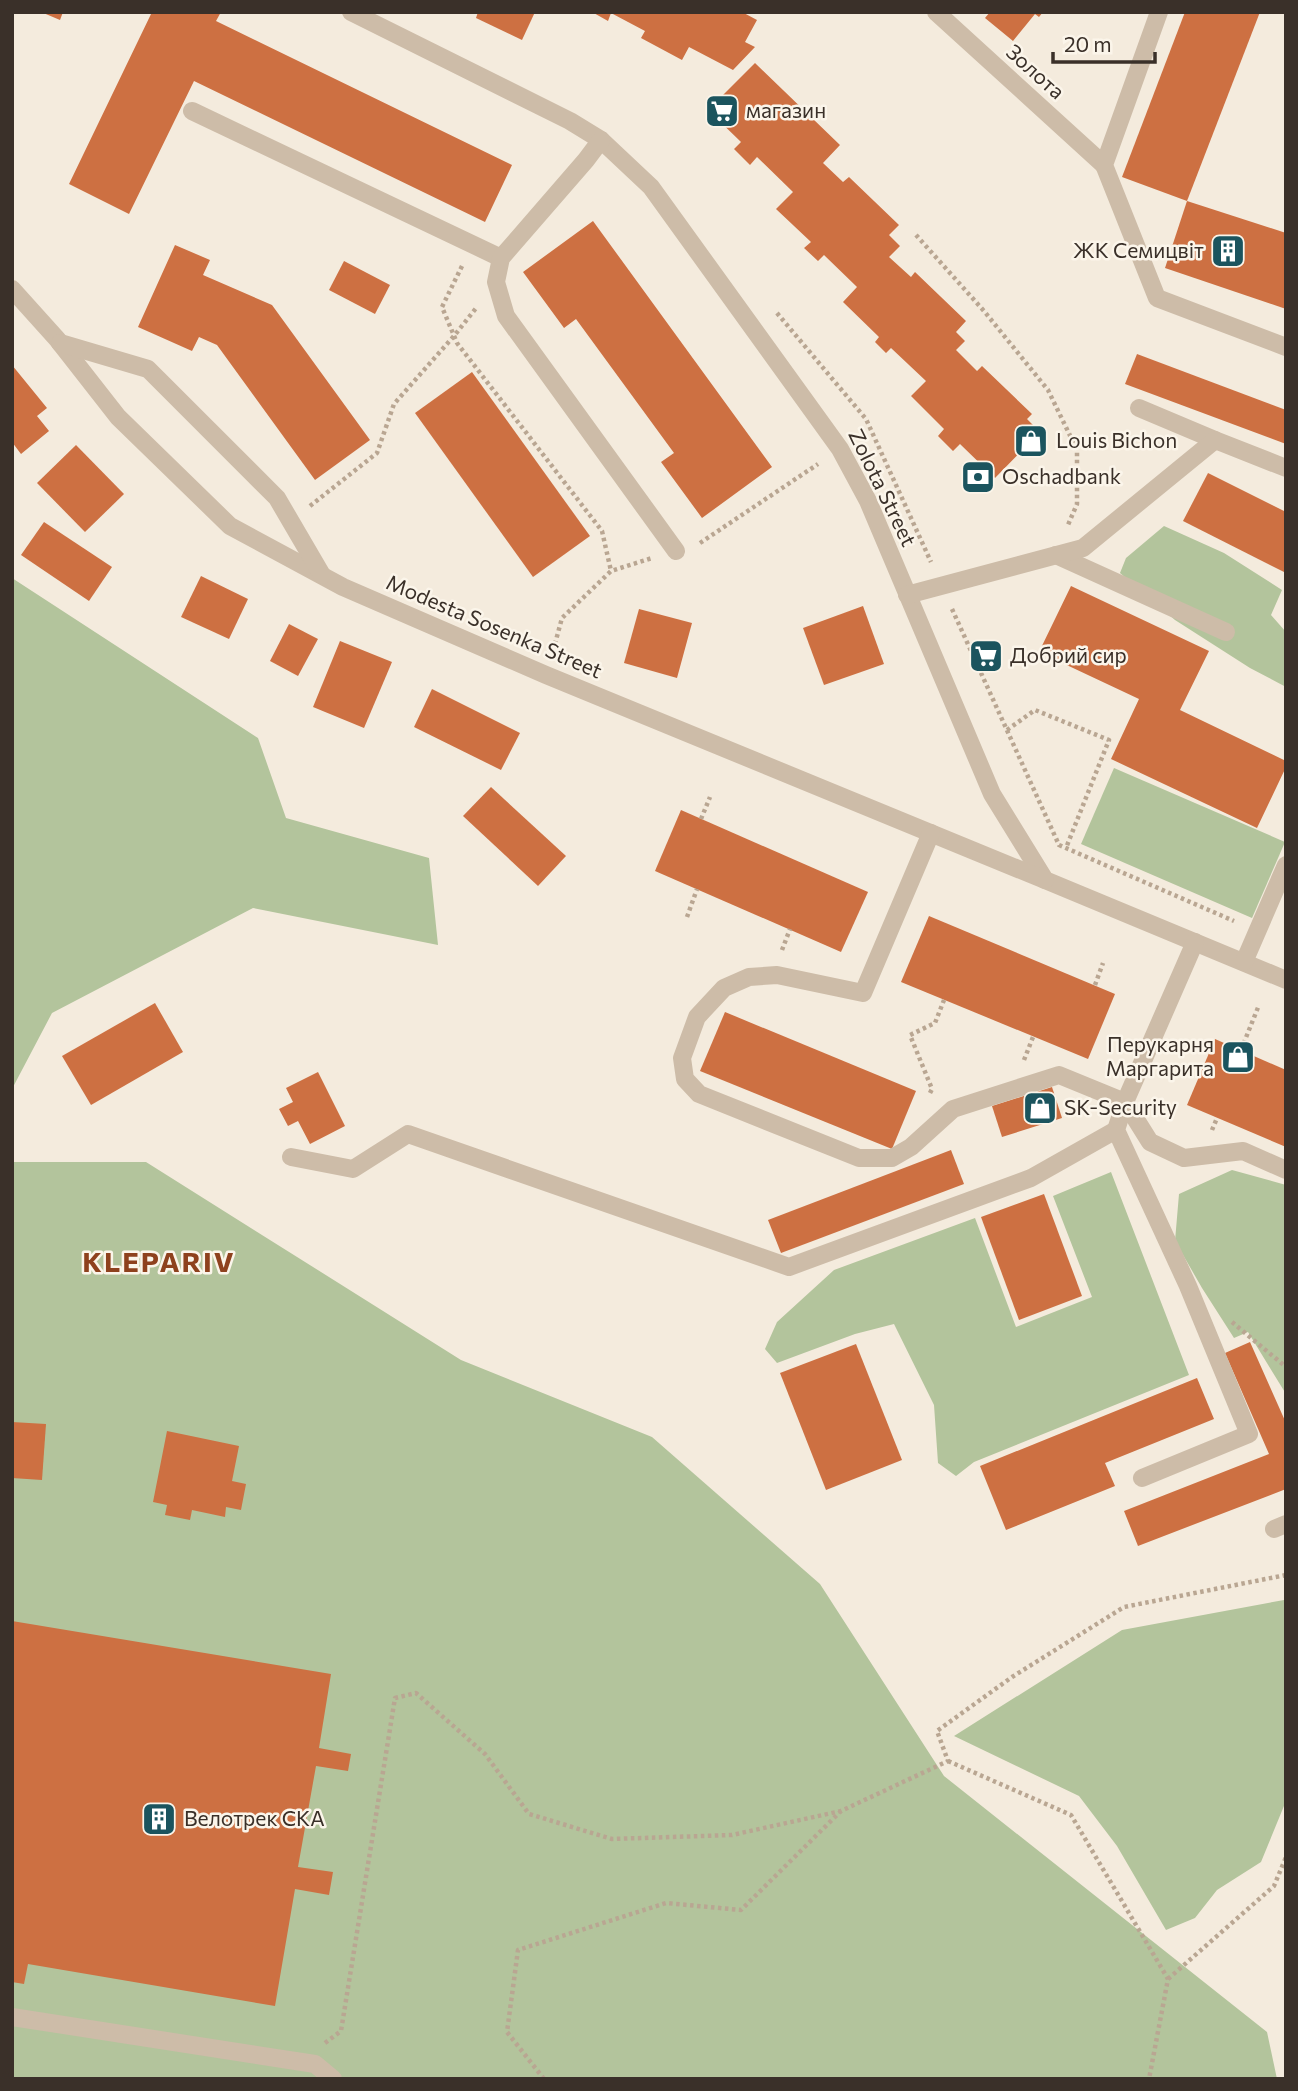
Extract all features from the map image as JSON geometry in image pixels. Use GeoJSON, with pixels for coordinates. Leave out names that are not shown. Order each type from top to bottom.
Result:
{"type":"FeatureCollection","features":[{"type":"Feature","properties":{"kind":"street","name":"Zolota Street"},"geometry":{"type":"LineString","coordinates":[[351,12],[570,121],[601,140],[651,187],[840,449],[868,501],[992,794],[1045,880]]}},
{"type":"Feature","properties":{"kind":"street","name":"Золота"},"geometry":{"type":"LineString","coordinates":[[936,12],[1104,165]]}},
{"type":"Feature","properties":{"kind":"street"},"geometry":{"type":"LineString","coordinates":[[1159,12],[1104,165],[1157,298],[1286,348]]}},
{"type":"Feature","properties":{"kind":"street"},"geometry":{"type":"LineString","coordinates":[[192,111],[501,258]]}},
{"type":"Feature","properties":{"kind":"street"},"geometry":{"type":"LineString","coordinates":[[601,140],[501,258],[496,282],[506,316],[676,551]]}},
{"type":"Feature","properties":{"kind":"street","name":"Modesta Sosenka Street"},"geometry":{"type":"LineString","coordinates":[[12,289],[60,343],[118,417],[230,526],[342,587],[546,676],[1045,880]]}},
{"type":"Feature","properties":{"kind":"street"},"geometry":{"type":"LineString","coordinates":[[60,343],[148,369],[277,498],[322,575]]}},
{"type":"Feature","properties":{"kind":"street"},"geometry":{"type":"LineString","coordinates":[[1139,408],[1286,468]]}},
{"type":"Feature","properties":{"kind":"street"},"geometry":{"type":"LineString","coordinates":[[907,595],[1083,548],[1215,440]]}},
{"type":"Feature","properties":{"kind":"street"},"geometry":{"type":"LineString","coordinates":[[1056,555],[1226,632]]}},
{"type":"Feature","properties":{"kind":"street"},"geometry":{"type":"LineString","coordinates":[[931,833],[863,993],[777,975],[749,977],[724,988],[696,1017],[682,1058],[685,1079],[699,1094],[859,1158],[892,1158],[911,1147],[953,1109],[1059,1075],[1125,1102],[1150,1142],[1184,1158],[1242,1151],[1286,1170]]}},
{"type":"Feature","properties":{"kind":"street"},"geometry":{"type":"LineString","coordinates":[[1244,962],[1282,886],[1286,865]]}},
{"type":"Feature","properties":{"kind":"street"},"geometry":{"type":"LineString","coordinates":[[1045,880],[1286,980]]}},
{"type":"Feature","properties":{"kind":"street"},"geometry":{"type":"LineString","coordinates":[[1142,1478],[1249,1434],[1188,1286],[1116,1130],[1125,1102],[1195,942]]}},
{"type":"Feature","properties":{"kind":"street"},"geometry":{"type":"LineString","coordinates":[[291,1157],[353,1169],[408,1134],[789,1267],[1031,1178],[1116,1130]]}},
{"type":"Feature","properties":{"kind":"street"},"geometry":{"type":"LineString","coordinates":[[12,2017],[300,2061],[315,2064],[333,2079]]}},
{"type":"Feature","properties":{"kind":"path"},"geometry":{"type":"LineString","coordinates":[[916,235],[984,311],[1048,390],[1077,450],[1077,504],[1056,555]]}},
{"type":"Feature","properties":{"kind":"path"},"geometry":{"type":"LineString","coordinates":[[475,245],[442,307],[457,344],[602,531],[611,571]]}},
{"type":"Feature","properties":{"kind":"path"},"geometry":{"type":"LineString","coordinates":[[291,522],[377,453],[394,404],[454,336],[496,282]]}},
{"type":"Feature","properties":{"kind":"path"},"geometry":{"type":"LineString","coordinates":[[1007,730],[1035,710],[1109,740],[1066,848]]}},
{"type":"Feature","properties":{"kind":"path"},"geometry":{"type":"LineString","coordinates":[[701,819],[710,797]]}},
{"type":"Feature","properties":{"kind":"path"},"geometry":{"type":"LineString","coordinates":[[687,917],[697,889]]}},
{"type":"Feature","properties":{"kind":"path"},"geometry":{"type":"LineString","coordinates":[[779,958],[790,929]]}},
{"type":"Feature","properties":{"kind":"path"},"geometry":{"type":"LineString","coordinates":[[1095,985],[1104,963]]}},
{"type":"Feature","properties":{"kind":"path"},"geometry":{"type":"LineString","coordinates":[[928,1101],[932,1089],[909,1035],[936,1023],[944,1000]]}},
{"type":"Feature","properties":{"kind":"path"},"geometry":{"type":"LineString","coordinates":[[1241,1051],[1259,1005]]}},
{"type":"Feature","properties":{"kind":"path"},"geometry":{"type":"LineString","coordinates":[[1024,1060],[1033,1037]]}},
{"type":"Feature","properties":{"kind":"path"},"geometry":{"type":"LineString","coordinates":[[1227,1318],[1286,1367]]}},
{"type":"Feature","properties":{"kind":"path"},"geometry":{"type":"LineString","coordinates":[[1168,1979],[1071,1815],[948,1761],[937,1731],[1012,1677],[1124,1607],[1286,1574]]}},
{"type":"Feature","properties":{"kind":"path"},"geometry":{"type":"LineString","coordinates":[[300,2061],[341,2031],[395,1698],[416,1693],[485,1754],[529,1814],[612,1839],[732,1835],[841,1811],[948,1761]]}},
{"type":"Feature","properties":{"kind":"path"},"geometry":{"type":"LineString","coordinates":[[544,2079],[507,2032],[518,1950],[666,1903],[741,1910],[841,1811]]}},
{"type":"Feature","properties":{"kind":"path"},"geometry":{"type":"LineString","coordinates":[[1149,2079],[1168,1979],[1274,1886],[1286,1857]]}},
{"type":"Feature","properties":{"kind":"green space"},"geometry":{"type":"Polygon","coordinates":[[[1164,526],[1224,553],[1282,590],[1271,615],[1286,632],[1286,687],[1250,668],[1175,620],[1120,573],[1126,558],[1164,526]]]}},
{"type":"Feature","properties":{"kind":"green space"},"geometry":{"type":"Polygon","coordinates":[[[12,578],[258,738],[286,818],[429,858],[438,945],[253,908],[52,1013],[12,1089],[12,578]]]}},
{"type":"Feature","properties":{"kind":"green space"},"geometry":{"type":"Polygon","coordinates":[[[1114,768],[1285,842],[1252,918],[1081,844],[1114,768]]]}},
{"type":"Feature","properties":{"kind":"green space"},"geometry":{"type":"Polygon","coordinates":[[[12,1162],[146,1162],[461,1360],[652,1437],[820,1584],[944,1776],[1267,2032],[1277,2079],[12,2079],[12,1162]]]}},
{"type":"Feature","properties":{"kind":"green space"},"geometry":{"type":"Polygon","coordinates":[[[1232,1170],[1286,1185],[1286,1394],[1248,1332],[1234,1338],[1175,1241],[1179,1194],[1232,1170]]]}},
{"type":"Feature","properties":{"kind":"green space"},"geometry":{"type":"Polygon","coordinates":[[[1111,1172],[1189,1375],[974,1462],[956,1476],[938,1463],[934,1405],[894,1324],[855,1334],[777,1363],[765,1349],[777,1322],[834,1270],[975,1218],[1016,1327],[1092,1297],[1053,1196],[1111,1172]]]}},
{"type":"Feature","properties":{"kind":"green space"},"geometry":{"type":"Polygon","coordinates":[[[1284,1600],[1286,1801],[1261,1862],[1217,1890],[1195,1918],[1166,1930],[1117,1846],[1079,1796],[954,1736],[1122,1630],[1284,1600]]]}},
{"type":"Feature","properties":{"kind":"building"},"geometry":{"type":"Polygon","coordinates":[[[41,12],[63,12],[60,20],[41,12]]]}},
{"type":"Feature","properties":{"kind":"building"},"geometry":{"type":"Polygon","coordinates":[[[152,12],[221,12],[216,21],[512,165],[485,222],[194,81],[129,214],[69,184],[152,12]]]}},
{"type":"Feature","properties":{"kind":"building"},"geometry":{"type":"Polygon","coordinates":[[[478,12],[535,12],[522,40],[476,18],[478,12]]]}},
{"type":"Feature","properties":{"kind":"building"},"geometry":{"type":"Polygon","coordinates":[[[592,12],[742,12],[757,20],[745,42],[755,47],[733,70],[689,47],[682,60],[641,38],[645,31],[611,13],[608,21],[592,12]]]}},
{"type":"Feature","properties":{"kind":"building"},"geometry":{"type":"Polygon","coordinates":[[[990,12],[1043,12],[1039,17],[1035,14],[1013,41],[985,18],[990,12]]]}},
{"type":"Feature","properties":{"kind":"building"},"geometry":{"type":"Polygon","coordinates":[[[1185,12],[1260,12],[1187,201],[1122,177],[1185,12]]]}},
{"type":"Feature","properties":{"kind":"building"},"geometry":{"type":"Polygon","coordinates":[[[755,63],[840,145],[823,163],[843,182],[849,177],[899,225],[889,235],[900,246],[889,257],[911,277],[915,272],[966,321],[956,332],[965,341],[956,350],[977,371],[982,366],[1032,414],[1027,419],[1040,432],[995,478],[960,444],[953,451],[938,436],[944,429],[911,396],[926,381],[891,348],[886,353],[875,342],[879,337],[843,302],[857,287],[824,255],[818,261],[804,248],[811,242],[776,209],[793,192],[757,157],[750,165],[734,149],[741,142],[708,110],[755,63]]]}},
{"type":"Feature","properties":{"kind":"building","name":"ЖК Семицвіт"},"geometry":{"type":"Polygon","coordinates":[[[1187,201],[1286,233],[1286,309],[1165,268],[1187,201]]]}},
{"type":"Feature","properties":{"kind":"building"},"geometry":{"type":"Polygon","coordinates":[[[593,221],[772,467],[702,518],[661,462],[674,453],[576,319],[564,328],[523,272],[593,221]]]}},
{"type":"Feature","properties":{"kind":"building"},"geometry":{"type":"Polygon","coordinates":[[[175,245],[210,260],[203,275],[272,305],[370,440],[315,480],[217,345],[199,337],[192,351],[138,327],[175,245]]]}},
{"type":"Feature","properties":{"kind":"building"},"geometry":{"type":"Polygon","coordinates":[[[344,261],[390,285],[375,314],[329,290],[344,261]]]}},
{"type":"Feature","properties":{"kind":"building"},"geometry":{"type":"Polygon","coordinates":[[[1137,354],[1286,410],[1286,444],[1125,384],[1137,354]]]}},
{"type":"Feature","properties":{"kind":"building"},"geometry":{"type":"Polygon","coordinates":[[[12,365],[47,408],[37,416],[49,431],[21,454],[12,442],[12,365]]]}},
{"type":"Feature","properties":{"kind":"building"},"geometry":{"type":"Polygon","coordinates":[[[472,372],[590,536],[533,577],[415,413],[472,372]]]}},
{"type":"Feature","properties":{"kind":"building"},"geometry":{"type":"Polygon","coordinates":[[[76,445],[124,494],[85,532],[37,483],[76,445]]]}},
{"type":"Feature","properties":{"kind":"building"},"geometry":{"type":"Polygon","coordinates":[[[1208,473],[1286,512],[1286,573],[1183,521],[1208,473]]]}},
{"type":"Feature","properties":{"kind":"building"},"geometry":{"type":"Polygon","coordinates":[[[44,522],[112,567],[89,601],[21,555],[44,522]]]}},
{"type":"Feature","properties":{"kind":"building"},"geometry":{"type":"Polygon","coordinates":[[[201,576],[248,599],[229,639],[181,617],[201,576]]]}},
{"type":"Feature","properties":{"kind":"building"},"geometry":{"type":"Polygon","coordinates":[[[1071,586],[1209,651],[1180,710],[1286,761],[1286,767],[1257,828],[1111,759],[1139,699],[1039,652],[1071,586]]]}},
{"type":"Feature","properties":{"kind":"building"},"geometry":{"type":"Polygon","coordinates":[[[863,606],[884,664],[824,685],[803,628],[863,606]]]}},
{"type":"Feature","properties":{"kind":"building"},"geometry":{"type":"Polygon","coordinates":[[[639,609],[692,623],[677,678],[624,663],[639,609]]]}},
{"type":"Feature","properties":{"kind":"building"},"geometry":{"type":"Polygon","coordinates":[[[289,624],[318,639],[298,676],[270,661],[289,624]]]}},
{"type":"Feature","properties":{"kind":"building"},"geometry":{"type":"Polygon","coordinates":[[[340,641],[392,662],[364,728],[313,707],[340,641]]]}},
{"type":"Feature","properties":{"kind":"building"},"geometry":{"type":"Polygon","coordinates":[[[432,689],[520,733],[501,770],[414,727],[432,689]]]}},
{"type":"Feature","properties":{"kind":"building"},"geometry":{"type":"Polygon","coordinates":[[[491,787],[566,856],[538,886],[463,816],[491,787]]]}},
{"type":"Feature","properties":{"kind":"building"},"geometry":{"type":"Polygon","coordinates":[[[681,810],[868,892],[841,952],[655,871],[681,810]]]}},
{"type":"Feature","properties":{"kind":"building"},"geometry":{"type":"Polygon","coordinates":[[[929,916],[1115,994],[1088,1059],[901,982],[929,916]]]}},
{"type":"Feature","properties":{"kind":"building"},"geometry":{"type":"Polygon","coordinates":[[[155,1003],[183,1052],[91,1105],[62,1056],[155,1003]]]}},
{"type":"Feature","properties":{"kind":"building"},"geometry":{"type":"Polygon","coordinates":[[[725,1012],[916,1091],[892,1149],[700,1071],[725,1012]]]}},
{"type":"Feature","properties":{"kind":"building"},"geometry":{"type":"Polygon","coordinates":[[[1215,1039],[1286,1070],[1286,1147],[1187,1105],[1215,1039]]]}},
{"type":"Feature","properties":{"kind":"building"},"geometry":{"type":"Polygon","coordinates":[[[318,1072],[345,1126],[310,1144],[298,1121],[288,1126],[279,1109],[293,1102],[286,1088],[318,1072]]]}},
{"type":"Feature","properties":{"kind":"building"},"geometry":{"type":"Polygon","coordinates":[[[1052,1087],[1062,1118],[1002,1137],[992,1106],[1052,1087]]]}},
{"type":"Feature","properties":{"kind":"building"},"geometry":{"type":"Polygon","coordinates":[[[951,1150],[964,1184],[781,1253],[768,1220],[951,1150]]]}},
{"type":"Feature","properties":{"kind":"building"},"geometry":{"type":"Polygon","coordinates":[[[1044,1194],[1082,1296],[1019,1320],[981,1217],[1044,1194]]]}},
{"type":"Feature","properties":{"kind":"building"},"geometry":{"type":"Polygon","coordinates":[[[1250,1342],[1286,1423],[1286,1489],[1138,1546],[1124,1511],[1269,1454],[1225,1353],[1250,1342]]]}},
{"type":"Feature","properties":{"kind":"building"},"geometry":{"type":"Polygon","coordinates":[[[856,1344],[902,1460],[826,1490],[780,1373],[856,1344]]]}},
{"type":"Feature","properties":{"kind":"building"},"geometry":{"type":"Polygon","coordinates":[[[1197,1378],[1214,1419],[1105,1463],[1115,1486],[1006,1530],[980,1466],[1197,1378]]]}},
{"type":"Feature","properties":{"kind":"building"},"geometry":{"type":"Polygon","coordinates":[[[12,1422],[46,1424],[42,1480],[12,1478],[12,1422]]]}},
{"type":"Feature","properties":{"kind":"building"},"geometry":{"type":"Polygon","coordinates":[[[167,1431],[239,1446],[232,1481],[246,1484],[241,1510],[226,1507],[225,1517],[192,1510],[190,1520],[165,1515],[167,1505],[153,1502],[167,1431]]]}},
{"type":"Feature","properties":{"kind":"building","name":"Велотрек СКА"},"geometry":{"type":"Polygon","coordinates":[[[12,1621],[331,1674],[319,1748],[351,1754],[348,1771],[316,1766],[298,1867],[333,1872],[329,1895],[295,1889],[275,2006],[28,1964],[24,1984],[12,1982],[12,1621]]]}},
{"type":"Feature","properties":{"kind":"place","name":"магазин"},"geometry":{"type":"Point","coordinates":[722,111]}},
{"type":"Feature","properties":{"kind":"place","name":"ЖК Семицвіт"},"geometry":{"type":"Point","coordinates":[1228,251]}},
{"type":"Feature","properties":{"kind":"place","name":"Louis Bichon"},"geometry":{"type":"Point","coordinates":[1031,441]}},
{"type":"Feature","properties":{"kind":"place","name":"Oschadbank"},"geometry":{"type":"Point","coordinates":[978,477]}},
{"type":"Feature","properties":{"kind":"place","name":"Добрий сир"},"geometry":{"type":"Point","coordinates":[986,656]}},
{"type":"Feature","properties":{"kind":"place","name":"Перукарня Маргарита"},"geometry":{"type":"Point","coordinates":[1238,1057]}},
{"type":"Feature","properties":{"kind":"place","name":"SK-Security"},"geometry":{"type":"Point","coordinates":[1040,1108]}},
{"type":"Feature","properties":{"kind":"place","name":"Велотрек СКА"},"geometry":{"type":"Point","coordinates":[159,1819]}},
{"type":"Feature","properties":{"kind":"district","name":"KLEPARIV"},"geometry":{"type":"Point","coordinates":[159,1262]}}]}
